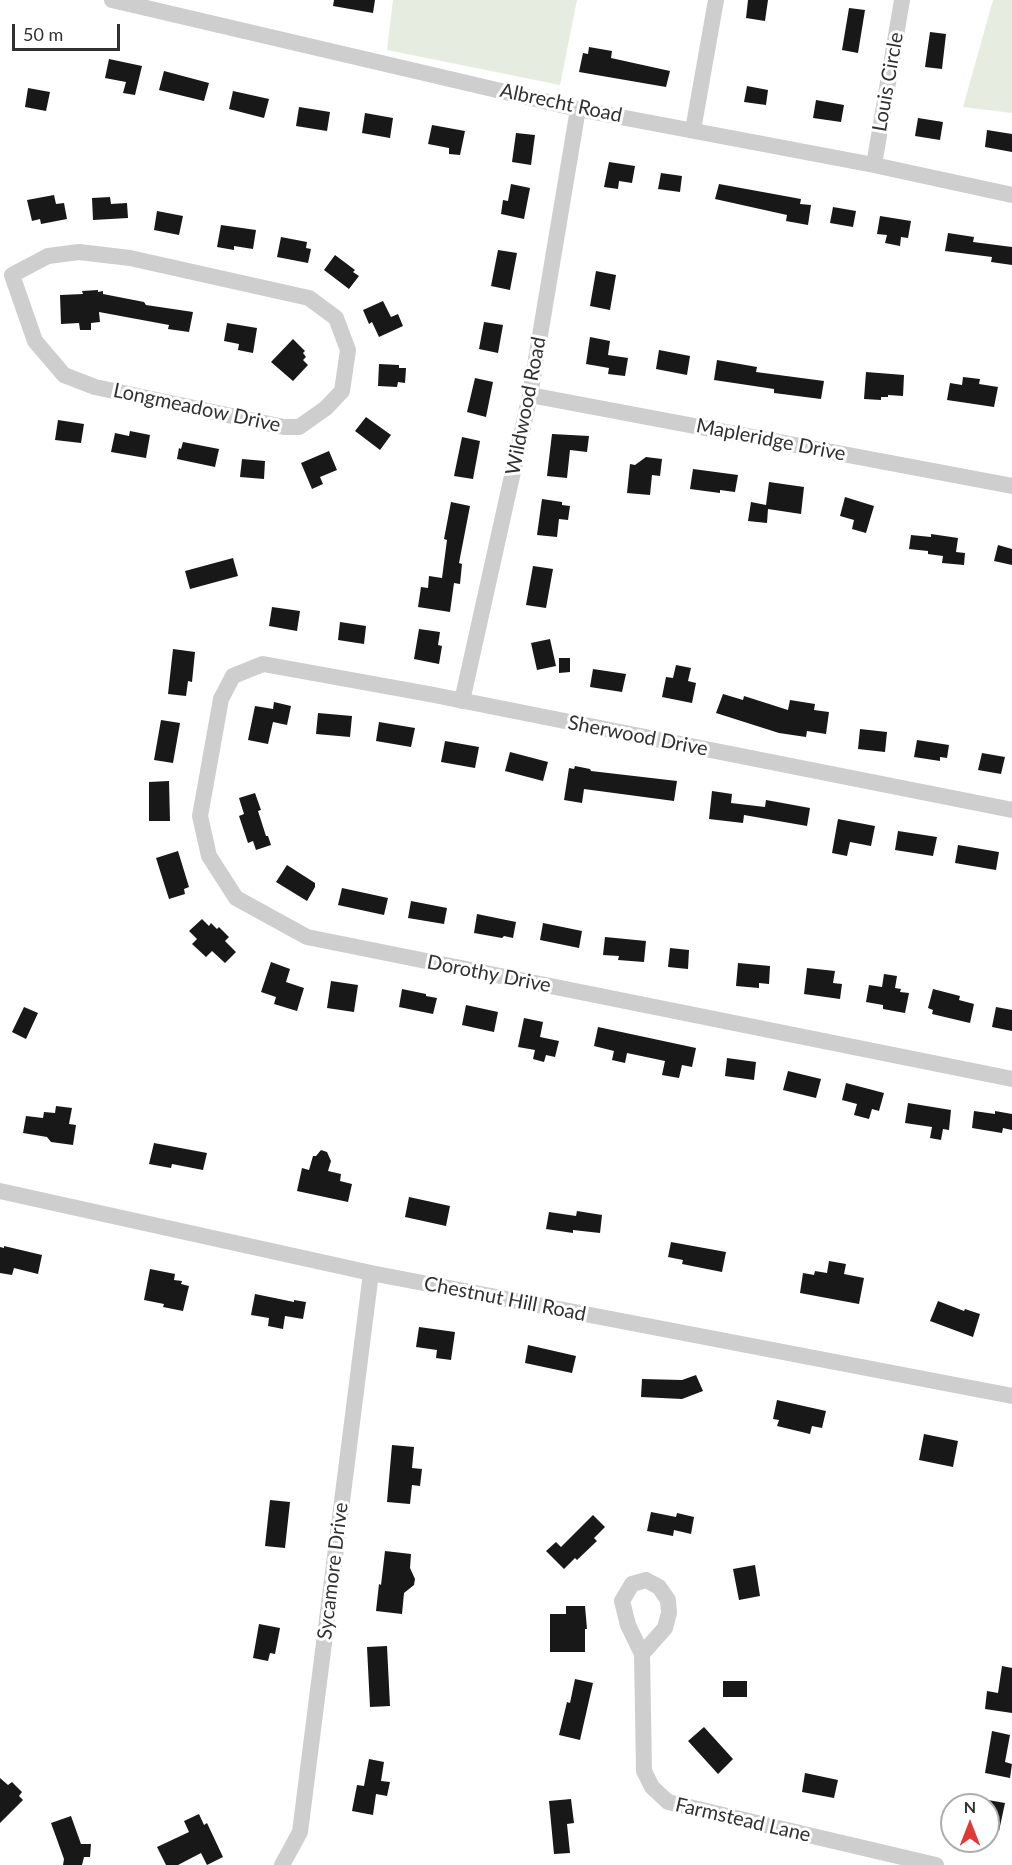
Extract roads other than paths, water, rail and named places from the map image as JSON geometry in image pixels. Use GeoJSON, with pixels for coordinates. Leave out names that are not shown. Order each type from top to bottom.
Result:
{"type":"FeatureCollection","features":[{"type":"Feature","properties":{"kind":"street","name":"Albrecht Road"},"geometry":{"type":"LineString","coordinates":[[112,0],[578,109],[874,165],[1012,195]]}},
{"type":"Feature","properties":{"kind":"street"},"geometry":{"type":"LineString","coordinates":[[693,130],[716,0]]}},
{"type":"Feature","properties":{"kind":"street","name":"Louis Circle"},"geometry":{"type":"LineString","coordinates":[[874,165],[902,0]]}},
{"type":"Feature","properties":{"kind":"street","name":"Wildwood Road"},"geometry":{"type":"LineString","coordinates":[[462,701],[530,395],[578,109]]}},
{"type":"Feature","properties":{"kind":"street","name":"Longmeadow Drive"},"geometry":{"type":"LineString","coordinates":[[79,252],[130,258],[309,298],[336,318],[348,350],[342,391],[326,408],[299,427],[284,427],[95,387],[64,375],[35,341],[6,277],[48,256],[79,252]]}},
{"type":"Feature","properties":{"kind":"street","name":"Mapleridge Drive"},"geometry":{"type":"LineString","coordinates":[[530,395],[1012,486]]}},
{"type":"Feature","properties":{"kind":"street","name":"Sherwood Drive"},"geometry":{"type":"LineString","coordinates":[[262,664],[462,701],[1012,810]]}},
{"type":"Feature","properties":{"kind":"street","name":"Dorothy Drive"},"geometry":{"type":"LineString","coordinates":[[262,664],[233,676],[221,699],[200,816],[208,856],[236,898],[307,938],[1012,1078]]}},
{"type":"Feature","properties":{"kind":"street","name":"Chestnut Hill Road"},"geometry":{"type":"LineString","coordinates":[[0,1191],[371,1273],[1012,1396]]}},
{"type":"Feature","properties":{"kind":"street","name":"Sycamore Drive"},"geometry":{"type":"LineString","coordinates":[[282,1865],[300,1832],[371,1273]]}},
{"type":"Feature","properties":{"kind":"street","name":"Farmstead Lane"},"geometry":{"type":"LineString","coordinates":[[642,1654],[644,1771],[651,1787],[668,1803],[936,1865]]}}]}
